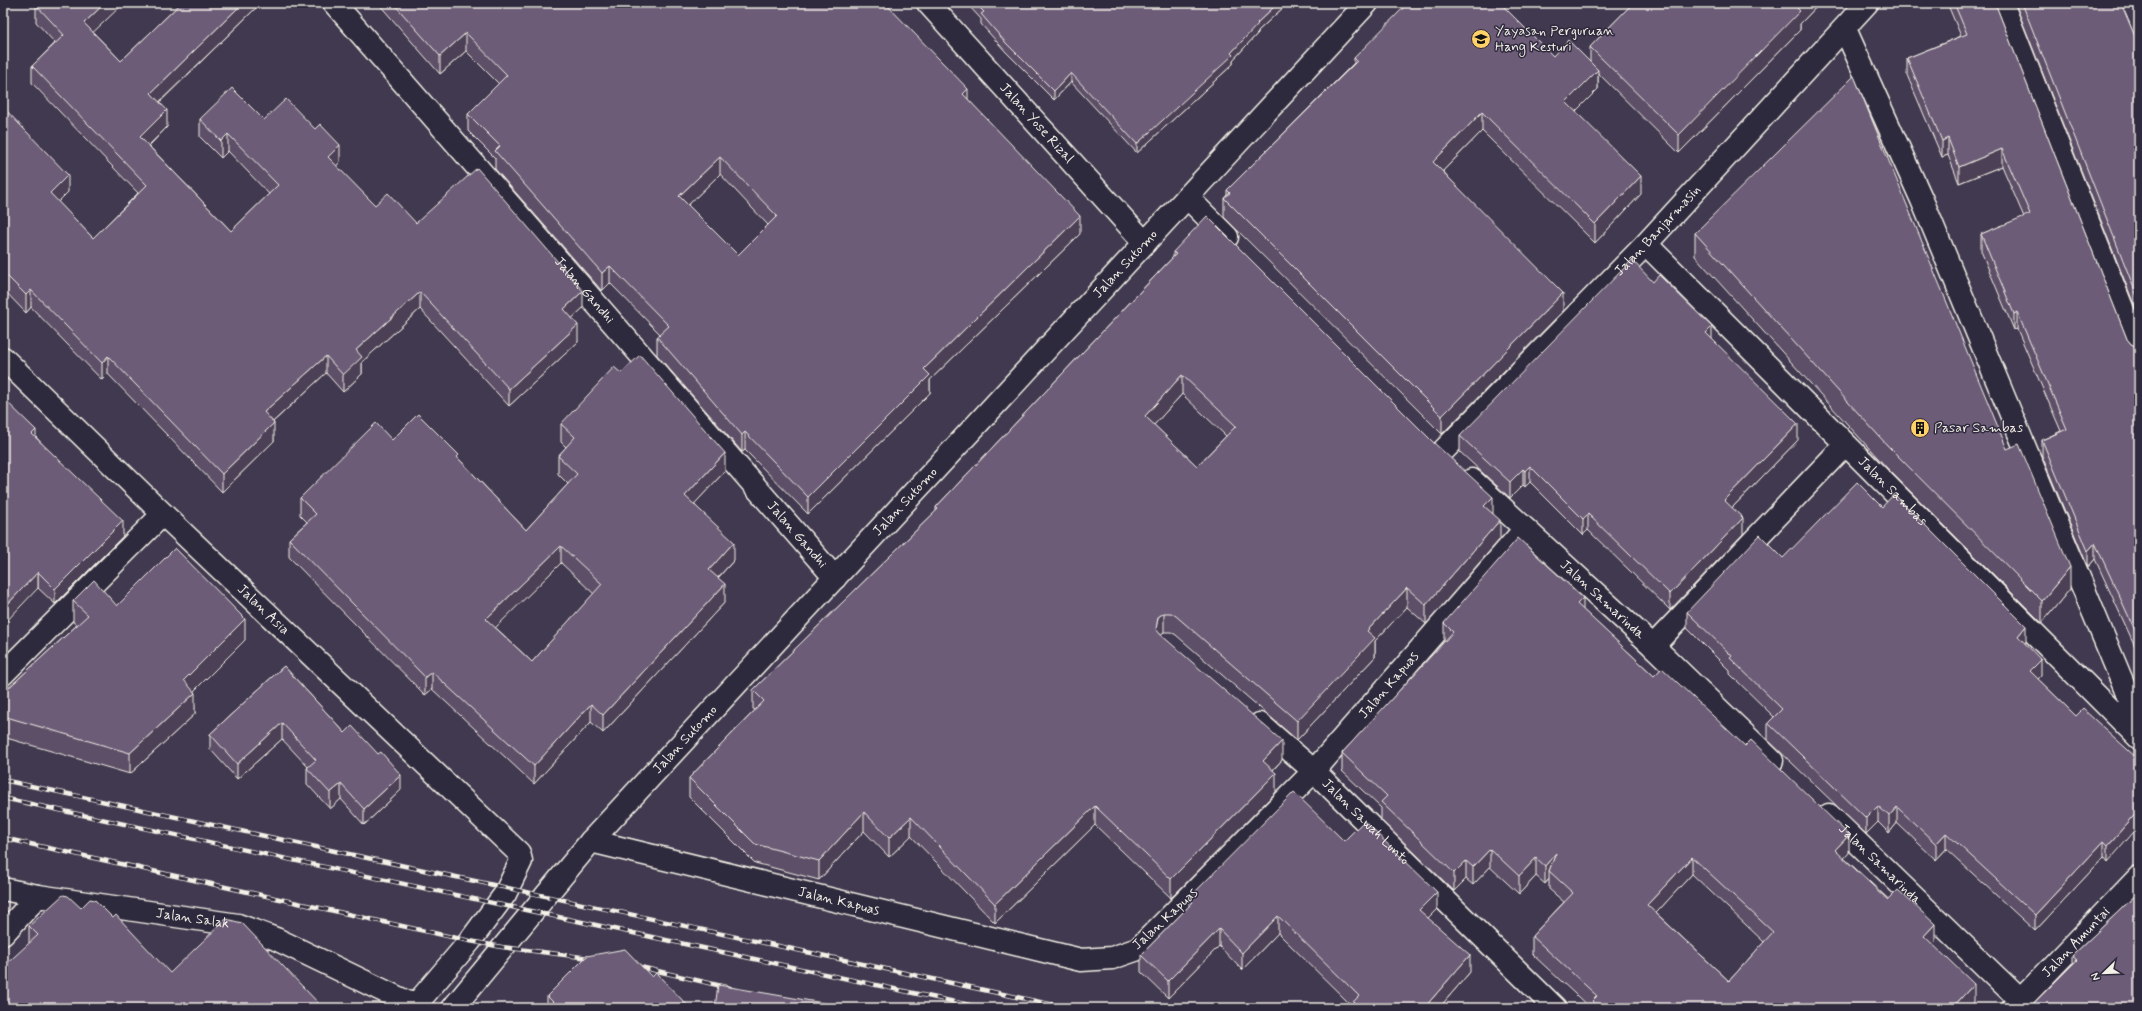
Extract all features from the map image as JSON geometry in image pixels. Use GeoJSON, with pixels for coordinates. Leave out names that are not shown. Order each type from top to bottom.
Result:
{"type":"FeatureCollection","features":[{"type":"Feature","properties":{"kind":"street","name":"Jalan Gandhi"},"geometry":{"type":"LineString","coordinates":[[334,3],[835,578]]}},
{"type":"Feature","properties":{"kind":"street","name":"Jalan Yose Rizal"},"geometry":{"type":"LineString","coordinates":[[928,3],[1145,243]]}},
{"type":"Feature","properties":{"kind":"street","name":"Jalan Sutomo"},"geometry":{"type":"LineString","coordinates":[[462,1005],[502,947],[591,841],[1367,3]]}},
{"type":"Feature","properties":{"kind":"street","name":"Jalan Banjarmasin"},"geometry":{"type":"LineString","coordinates":[[1442,452],[1646,244],[1867,3]]}},
{"type":"Feature","properties":{"kind":"street"},"geometry":{"type":"LineString","coordinates":[[2002,3],[2139,351]]}},
{"type":"Feature","properties":{"kind":"street"},"geometry":{"type":"LineString","coordinates":[[1845,28],[1922,200],[2139,722]]}},
{"type":"Feature","properties":{"kind":"street"},"geometry":{"type":"LineString","coordinates":[[1187,197],[1242,253]]}},
{"type":"Feature","properties":{"kind":"street","name":"Jalan Sambas"},"geometry":{"type":"LineString","coordinates":[[1646,244],[2139,738]]}},
{"type":"Feature","properties":{"kind":"street","name":"Jalan Asia"},"geometry":{"type":"LineString","coordinates":[[3,358],[162,514],[505,837],[519,853],[521,861],[505,894],[470,941],[437,979]]}},
{"type":"Feature","properties":{"kind":"street","name":"Jalan Samarinda"},"geometry":{"type":"LineString","coordinates":[[1426,436],[1653,646],[1785,773]]}},
{"type":"Feature","properties":{"kind":"street"},"geometry":{"type":"LineString","coordinates":[[1653,646],[1845,445]]}},
{"type":"Feature","properties":{"kind":"street"},"geometry":{"type":"LineString","coordinates":[[3,674],[162,514]]}},
{"type":"Feature","properties":{"kind":"street","name":"Jalan Kapuas"},"geometry":{"type":"LineString","coordinates":[[591,841],[1081,960],[1112,958],[1138,949],[1314,771],[1525,529]]}},
{"type":"Feature","properties":{"kind":"street","name":"Jalan Sawah Lunto"},"geometry":{"type":"LineString","coordinates":[[1244,710],[1314,771],[1554,1008]]}},
{"type":"Feature","properties":{"kind":"street","name":"Jalan Samarinda"},"geometry":{"type":"LineString","coordinates":[[1814,801],[2016,1004]]}},
{"type":"Feature","properties":{"kind":"street","name":"Jalan Amuntai"},"geometry":{"type":"LineString","coordinates":[[2016,1004],[2139,877]]}},
{"type":"Feature","properties":{"kind":"street","name":"Jalan Salak"},"geometry":{"type":"LineString","coordinates":[[3,889],[38,896],[238,925],[276,939],[414,1007]]}},
{"type":"Feature","properties":{"kind":"street"},"geometry":{"type":"LineString","coordinates":[[3,934],[38,896]]}},
{"type":"Feature","properties":{"kind":"street"},"geometry":{"type":"LineString","coordinates":[[414,1007],[437,979],[462,1005]]}},
{"type":"Feature","properties":{"kind":"building"},"geometry":{"type":"Polygon","coordinates":[[[37,3],[105,3],[84,23],[121,61],[181,3],[243,3],[151,93],[167,110],[140,137],[231,231],[278,185],[228,134],[221,141],[200,119],[232,88],[264,120],[286,99],[315,129],[320,124],[340,145],[328,157],[375,205],[388,193],[416,223],[477,168],[583,291],[564,309],[578,325],[509,389],[420,292],[356,350],[362,357],[343,375],[326,356],[264,412],[274,423],[222,474],[108,356],[102,363],[31,290],[26,295],[3,272],[3,107],[68,175],[50,193],[93,238],[147,185],[32,66],[64,35],[36,5],[37,3]]]}},
{"type":"Feature","properties":{"kind":"building"},"geometry":{"type":"Polygon","coordinates":[[[393,3],[885,3],[968,89],[963,94],[1080,216],[924,369],[930,375],[808,497],[745,432],[742,435],[657,337],[669,326],[610,266],[602,273],[495,151],[500,146],[468,114],[507,75],[466,33],[440,56],[393,3]],[[720,157],[679,196],[738,255],[777,216],[720,157]]]}},
{"type":"Feature","properties":{"kind":"building"},"geometry":{"type":"Polygon","coordinates":[[[975,3],[1278,3],[1257,23],[1258,24],[1231,53],[1233,55],[1137,144],[1071,73],[1054,91],[1006,43],[981,14],[984,12],[975,3]]]}},
{"type":"Feature","properties":{"kind":"building"},"geometry":{"type":"Polygon","coordinates":[[[1408,3],[1500,3],[1553,56],[1568,40],[1598,70],[1566,102],[1641,176],[1595,224],[1482,112],[1433,162],[1563,293],[1442,416],[1224,198],[1230,193],[1227,190],[1357,61],[1354,58],[1408,3]]]}},
{"type":"Feature","properties":{"kind":"building"},"geometry":{"type":"Polygon","coordinates":[[[1633,3],[1802,3],[1797,8],[1800,11],[1679,135],[1590,47],[1633,3]]]}},
{"type":"Feature","properties":{"kind":"building"},"geometry":{"type":"Polygon","coordinates":[[[1954,3],[1995,3],[2127,339],[2131,344],[2139,347],[2139,639],[2095,543],[2088,551],[2042,440],[2067,429],[2017,312],[2014,314],[1981,234],[2030,214],[2002,149],[1959,167],[1948,138],[1942,141],[1907,58],[1967,34],[1954,3]]]}},
{"type":"Feature","properties":{"kind":"building"},"geometry":{"type":"Polygon","coordinates":[[[2022,3],[2121,3],[2139,46],[2139,301],[2022,3]]]}},
{"type":"Feature","properties":{"kind":"building","name":"Pasar Sambas"},"geometry":{"type":"Polygon","coordinates":[[[1854,76],[2007,449],[2019,444],[2070,567],[2042,601],[1887,445],[1695,233],[1854,76]]]}},
{"type":"Feature","properties":{"kind":"building"},"geometry":{"type":"Polygon","coordinates":[[[1207,216],[1433,442],[1493,497],[1484,506],[1500,520],[1426,605],[1407,588],[1367,631],[1375,638],[1297,721],[1176,616],[1171,613],[1164,613],[1158,617],[1156,629],[1160,634],[1282,741],[1263,761],[1276,773],[1171,879],[1095,806],[995,904],[911,817],[889,838],[864,812],[819,861],[755,844],[689,778],[764,701],[753,690],[938,509],[936,507],[1176,254],[1173,252],[1207,216]],[[1182,375],[1145,416],[1197,466],[1236,426],[1182,375]]]}},
{"type":"Feature","properties":{"kind":"building"},"geometry":{"type":"Polygon","coordinates":[[[1632,260],[1653,282],[1659,275],[1712,327],[1706,333],[1798,424],[1724,500],[1743,518],[1670,594],[1588,514],[1583,519],[1530,466],[1525,471],[1523,469],[1510,482],[1460,436],[1632,260]]]}},
{"type":"Feature","properties":{"kind":"building"},"geometry":{"type":"Polygon","coordinates":[[[640,355],[725,453],[685,496],[734,542],[709,570],[725,584],[603,715],[591,704],[534,766],[432,672],[425,677],[289,539],[316,514],[300,498],[376,423],[392,440],[418,414],[459,455],[457,457],[526,530],[577,474],[558,456],[575,437],[561,424],[614,367],[621,373],[640,355]],[[561,546],[486,619],[532,662],[602,584],[561,546]]]}},
{"type":"Feature","properties":{"kind":"building"},"geometry":{"type":"Polygon","coordinates":[[[3,398],[36,430],[32,434],[123,521],[55,589],[38,572],[3,609],[3,398]]]}},
{"type":"Feature","properties":{"kind":"building"},"geometry":{"type":"Polygon","coordinates":[[[1857,482],[1882,507],[1894,494],[2026,626],[2018,636],[2041,660],[2030,671],[2076,716],[2083,709],[2139,760],[2139,810],[2108,845],[2104,841],[2035,915],[1946,833],[1936,844],[1897,807],[1889,816],[1878,806],[1866,818],[1768,723],[1782,709],[1730,658],[1732,656],[1687,612],[1760,535],[1783,558],[1857,482]]]}},
{"type":"Feature","properties":{"kind":"building"},"geometry":{"type":"Polygon","coordinates":[[[1518,538],[1583,598],[1577,604],[1654,676],[1662,668],[1745,746],[1751,740],[1849,835],[1835,850],[1888,900],[1898,890],[1935,924],[1924,936],[1974,984],[1952,1008],[1600,1008],[1592,1001],[1597,996],[1532,936],[1573,893],[1549,871],[1556,853],[1545,866],[1536,858],[1519,876],[1490,849],[1473,867],[1466,861],[1454,873],[1381,802],[1387,796],[1342,753],[1453,632],[1444,623],[1518,538]],[[1692,857],[1647,905],[1729,981],[1773,932],[1692,857]]]}},
{"type":"Feature","properties":{"kind":"building"},"geometry":{"type":"Polygon","coordinates":[[[175,548],[245,619],[184,680],[195,693],[130,753],[3,716],[3,693],[88,615],[73,601],[94,580],[117,606],[175,548]]]}},
{"type":"Feature","properties":{"kind":"building"},"geometry":{"type":"Polygon","coordinates":[[[284,666],[345,733],[352,726],[378,754],[381,752],[401,775],[364,809],[341,784],[330,793],[307,768],[316,760],[282,723],[237,764],[210,734],[284,666]]]}},
{"type":"Feature","properties":{"kind":"building"},"geometry":{"type":"Polygon","coordinates":[[[1294,792],[1344,841],[1364,821],[1437,892],[1419,910],[1470,955],[1424,1008],[1360,1008],[1353,1002],[1359,996],[1278,916],[1242,953],[1219,929],[1168,981],[1141,955],[1193,902],[1189,898],[1294,792]]]}},
{"type":"Feature","properties":{"kind":"building"},"geometry":{"type":"Polygon","coordinates":[[[2139,892],[2139,1008],[2029,1008],[2077,960],[2072,956],[2139,892]]]}},
{"type":"Feature","properties":{"kind":"building"},"geometry":{"type":"Polygon","coordinates":[[[63,895],[68,896],[81,908],[90,899],[95,900],[113,918],[116,915],[170,973],[226,919],[242,923],[323,1008],[3,1008],[3,967],[38,935],[29,926],[63,895]]]}},
{"type":"Feature","properties":{"kind":"building"},"geometry":{"type":"Polygon","coordinates":[[[625,949],[652,977],[656,973],[690,1008],[559,1008],[547,996],[587,956],[625,949]]]}},
{"type":"Feature","properties":{"kind":"building"},"geometry":{"type":"Polygon","coordinates":[[[718,985],[852,1008],[715,1008],[718,985]]]}},
{"type":"Feature","properties":{"kind":"railway"},"geometry":{"type":"LineString","coordinates":[[3,780],[1068,1008]]}},
{"type":"Feature","properties":{"kind":"railway"},"geometry":{"type":"LineString","coordinates":[[3,798],[983,1008]]}},
{"type":"Feature","properties":{"kind":"railway"},"geometry":{"type":"LineString","coordinates":[[3,838],[470,941],[502,947],[597,959]]}},
{"type":"Feature","properties":{"kind":"railway"},"geometry":{"type":"LineString","coordinates":[[632,965],[730,988]]}},
{"type":"Feature","properties":{"kind":"place","name":"Yayasan Perguruan Hang Kesturi"},"geometry":{"type":"Point","coordinates":[1481,39]}},
{"type":"Feature","properties":{"kind":"place","name":"Pasar Sambas"},"geometry":{"type":"Point","coordinates":[1920,428]}}]}
